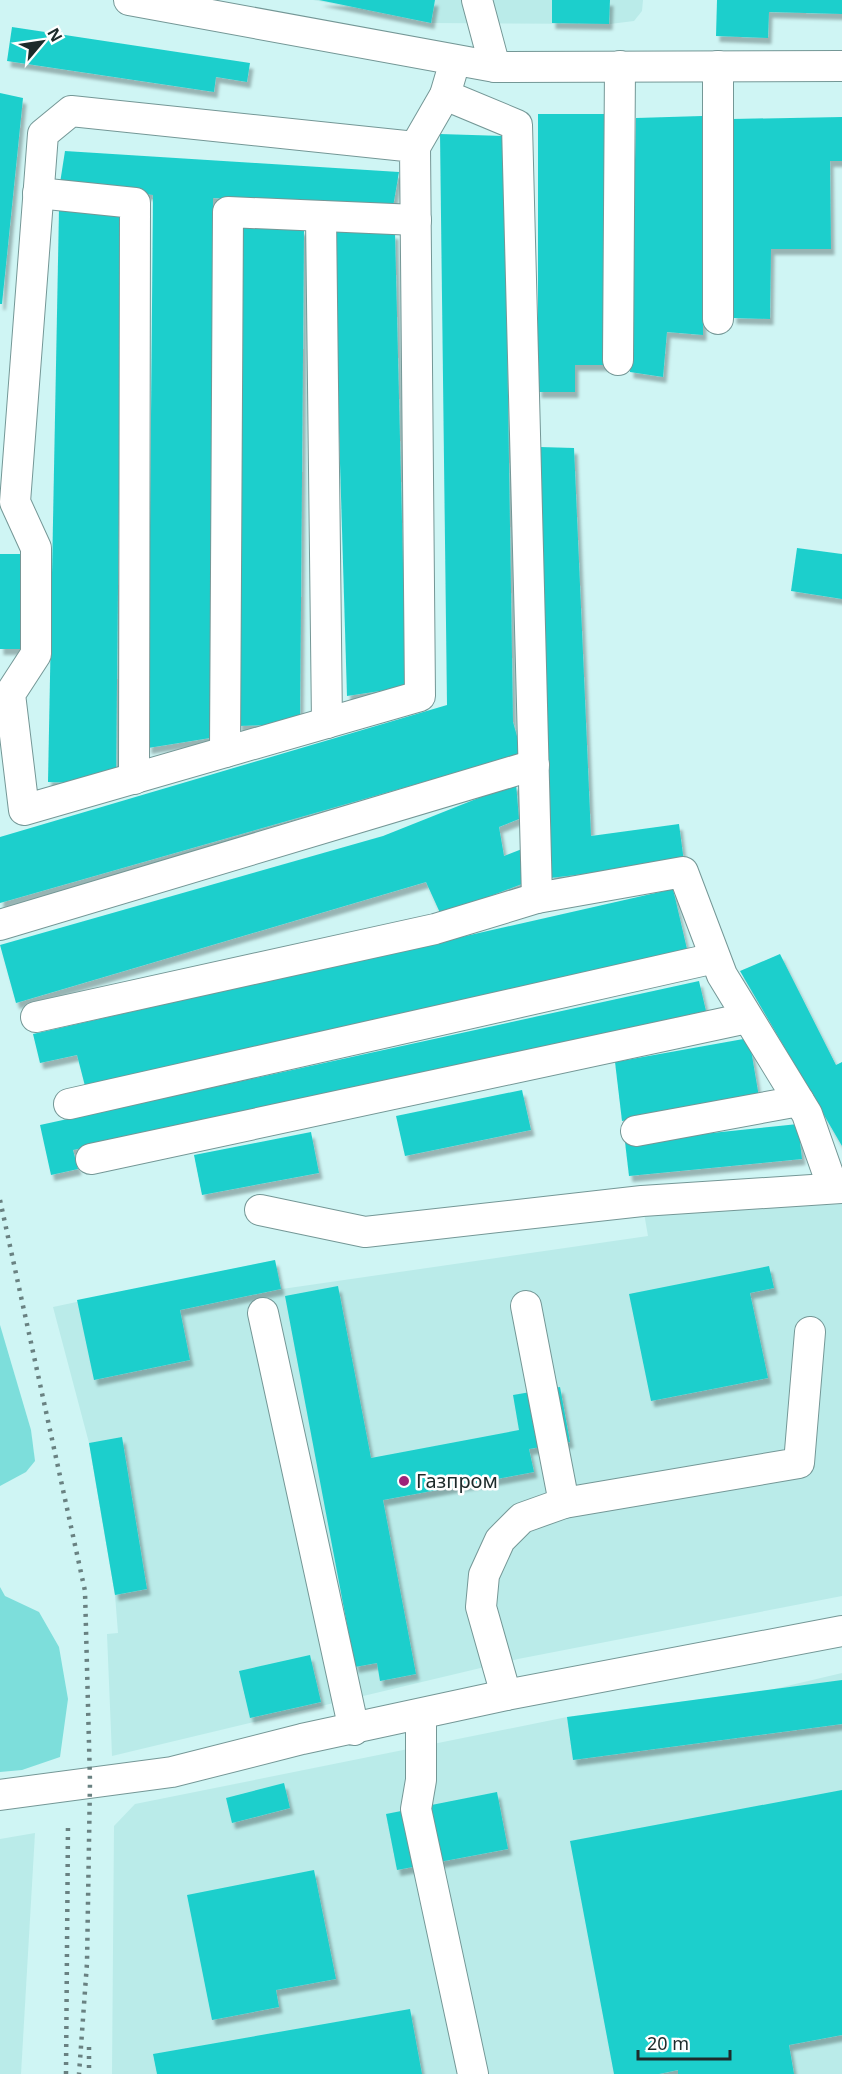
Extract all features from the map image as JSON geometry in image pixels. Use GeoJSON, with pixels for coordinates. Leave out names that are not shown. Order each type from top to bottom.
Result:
{"type":"FeatureCollection","features":[{"type":"Feature","properties":{"kind":"street"},"geometry":{"type":"LineString","coordinates":[[129,0],[455,61],[495,66],[842,66]]}},
{"type":"Feature","properties":{"kind":"street"},"geometry":{"type":"LineString","coordinates":[[477,0],[495,66]]}},
{"type":"Feature","properties":{"kind":"street"},"geometry":{"type":"LineString","coordinates":[[415,147],[71,111],[42,134],[8,512],[36,548],[36,654],[5,687],[24,810],[420,696],[415,147],[445,95],[455,61]]}},
{"type":"Feature","properties":{"kind":"street"},"geometry":{"type":"LineString","coordinates":[[618,360],[620,66]]}},
{"type":"Feature","properties":{"kind":"street"},"geometry":{"type":"LineString","coordinates":[[718,66],[718,319]]}},
{"type":"Feature","properties":{"kind":"street"},"geometry":{"type":"LineString","coordinates":[[445,95],[518,125],[537,898]]}},
{"type":"Feature","properties":{"kind":"street"},"geometry":{"type":"LineString","coordinates":[[38,193],[135,203],[134,779]]}},
{"type":"Feature","properties":{"kind":"street"},"geometry":{"type":"LineString","coordinates":[[225,753],[228,212],[416,220]]}},
{"type":"Feature","properties":{"kind":"street"},"geometry":{"type":"LineString","coordinates":[[321,216],[327,723]]}},
{"type":"Feature","properties":{"kind":"street"},"geometry":{"type":"LineString","coordinates":[[0,925],[534,765]]}},
{"type":"Feature","properties":{"kind":"street"},"geometry":{"type":"LineString","coordinates":[[36,1017],[435,929],[537,898],[683,872],[722,975],[799,1101],[837,1188],[642,1201],[365,1232],[260,1210]]}},
{"type":"Feature","properties":{"kind":"street"},"geometry":{"type":"LineString","coordinates":[[69,1104],[715,958]]}},
{"type":"Feature","properties":{"kind":"street"},"geometry":{"type":"LineString","coordinates":[[91,1159],[747,1017]]}},
{"type":"Feature","properties":{"kind":"street"},"geometry":{"type":"LineString","coordinates":[[636,1131],[799,1101]]}},
{"type":"Feature","properties":{"kind":"street"},"geometry":{"type":"LineString","coordinates":[[526,1306],[564,1503]]}},
{"type":"Feature","properties":{"kind":"street"},"geometry":{"type":"LineString","coordinates":[[263,1313],[354,1730]]}},
{"type":"Feature","properties":{"kind":"street"},"geometry":{"type":"LineString","coordinates":[[506,1695],[481,1607],[484,1575],[500,1540],[522,1518],[564,1503],[799,1463],[810,1332]]}},
{"type":"Feature","properties":{"kind":"street"},"geometry":{"type":"LineString","coordinates":[[0,1795],[172,1772],[303,1739],[354,1730],[506,1695],[842,1631]]}},
{"type":"Feature","properties":{"kind":"street"},"geometry":{"type":"LineString","coordinates":[[422,1714],[421,1780],[416,1809],[473,2074]]}},
{"type":"Feature","properties":{"kind":"shaded area"},"geometry":{"type":"Polygon","coordinates":[[[313,0],[643,0],[642,11],[634,21],[610,24],[431,23],[313,0]]]}},
{"type":"Feature","properties":{"kind":"shaded area"},"geometry":{"type":"Polygon","coordinates":[[[842,1204],[842,1596],[518,1659],[112,1756],[107,1634],[118,1633],[115,1595],[89,1443],[53,1307],[275,1260],[282,1289],[648,1236],[644,1213],[842,1204]]]}},
{"type":"Feature","properties":{"kind":"shaded area"},"geometry":{"type":"Polygon","coordinates":[[[0,1325],[31,1430],[35,1461],[26,1472],[0,1486],[0,1325]]]}},
{"type":"Feature","properties":{"kind":"shaded area"},"geometry":{"type":"Polygon","coordinates":[[[0,1587],[5,1596],[39,1612],[59,1647],[68,1699],[60,1757],[22,1770],[0,1772],[0,1587]]]}},
{"type":"Feature","properties":{"kind":"shaded area"},"geometry":{"type":"Polygon","coordinates":[[[842,1673],[842,2074],[112,2074],[114,1826],[135,1804],[567,1717],[770,1690],[842,1673]]]}},
{"type":"Feature","properties":{"kind":"shaded area"},"geometry":{"type":"Polygon","coordinates":[[[35,1833],[21,2074],[0,2074],[0,1839],[35,1833]]]}},
{"type":"Feature","properties":{"kind":"building"},"geometry":{"type":"Polygon","coordinates":[[[319,0],[435,0],[431,23],[319,0]]]}},
{"type":"Feature","properties":{"kind":"building"},"geometry":{"type":"Polygon","coordinates":[[[552,0],[610,0],[609,24],[552,23],[552,0]]]}},
{"type":"Feature","properties":{"kind":"building"},"geometry":{"type":"Polygon","coordinates":[[[717,0],[842,0],[842,14],[769,12],[768,38],[716,36],[717,0]]]}},
{"type":"Feature","properties":{"kind":"building"},"geometry":{"type":"Polygon","coordinates":[[[12,27],[250,63],[247,82],[216,77],[214,92],[7,61],[12,27]]]}},
{"type":"Feature","properties":{"kind":"building"},"geometry":{"type":"Polygon","coordinates":[[[0,93],[23,98],[2,304],[0,304],[0,93]]]}},
{"type":"Feature","properties":{"kind":"building"},"geometry":{"type":"Polygon","coordinates":[[[538,114],[606,114],[606,365],[575,365],[575,392],[538,392],[538,114]]]}},
{"type":"Feature","properties":{"kind":"building"},"geometry":{"type":"Polygon","coordinates":[[[702,116],[703,335],[667,332],[663,377],[630,372],[636,118],[702,116]]]}},
{"type":"Feature","properties":{"kind":"building"},"geometry":{"type":"Polygon","coordinates":[[[842,117],[842,161],[830,161],[831,249],[771,249],[770,319],[733,318],[732,119],[842,117]]]}},
{"type":"Feature","properties":{"kind":"building"},"geometry":{"type":"Polygon","coordinates":[[[440,134],[504,136],[513,722],[522,754],[0,903],[0,837],[447,705],[440,134]]]}},
{"type":"Feature","properties":{"kind":"building"},"geometry":{"type":"Polygon","coordinates":[[[65,151],[399,172],[393,207],[213,198],[210,738],[148,748],[153,195],[60,183],[65,151]]]}},
{"type":"Feature","properties":{"kind":"building"},"geometry":{"type":"Polygon","coordinates":[[[59,209],[122,210],[116,776],[81,783],[48,782],[59,209]]]}},
{"type":"Feature","properties":{"kind":"building"},"geometry":{"type":"Polygon","coordinates":[[[243,226],[304,229],[300,724],[238,726],[243,226]]]}},
{"type":"Feature","properties":{"kind":"building"},"geometry":{"type":"Polygon","coordinates":[[[333,230],[395,233],[406,687],[347,696],[333,230]]]}},
{"type":"Feature","properties":{"kind":"building"},"geometry":{"type":"Polygon","coordinates":[[[540,447],[574,448],[591,836],[679,824],[684,862],[550,878],[540,447]]]}},
{"type":"Feature","properties":{"kind":"building"},"geometry":{"type":"Polygon","coordinates":[[[797,548],[842,554],[842,599],[791,591],[797,548]]]}},
{"type":"Feature","properties":{"kind":"building"},"geometry":{"type":"Polygon","coordinates":[[[0,554],[24,554],[22,649],[0,649],[0,554]]]}},
{"type":"Feature","properties":{"kind":"building"},"geometry":{"type":"Polygon","coordinates":[[[516,783],[519,819],[499,827],[504,856],[522,849],[527,882],[441,915],[426,882],[16,1003],[0,945],[383,836],[516,783]]]}},
{"type":"Feature","properties":{"kind":"building"},"geometry":{"type":"Polygon","coordinates":[[[673,889],[687,949],[85,1086],[77,1055],[40,1063],[33,1034],[673,889]]]}},
{"type":"Feature","properties":{"kind":"building"},"geometry":{"type":"Polygon","coordinates":[[[780,954],[836,1065],[842,1062],[842,1146],[740,971],[780,954]]]}},
{"type":"Feature","properties":{"kind":"building"},"geometry":{"type":"Polygon","coordinates":[[[699,981],[706,1011],[73,1150],[78,1169],[51,1175],[40,1125],[699,981]]]}},
{"type":"Feature","properties":{"kind":"building"},"geometry":{"type":"Polygon","coordinates":[[[749,1038],[759,1097],[622,1121],[615,1062],[749,1038]]]}},
{"type":"Feature","properties":{"kind":"building"},"geometry":{"type":"Polygon","coordinates":[[[522,1090],[531,1130],[405,1156],[396,1116],[522,1090]]]}},
{"type":"Feature","properties":{"kind":"building"},"geometry":{"type":"Polygon","coordinates":[[[798,1124],[802,1159],[629,1176],[625,1142],[798,1124]]]}},
{"type":"Feature","properties":{"kind":"building"},"geometry":{"type":"Polygon","coordinates":[[[311,1132],[319,1173],[202,1195],[194,1155],[311,1132]]]}},
{"type":"Feature","properties":{"kind":"building"},"geometry":{"type":"Polygon","coordinates":[[[275,1260],[281,1289],[180,1310],[190,1360],[94,1380],[77,1300],[275,1260]]]}},
{"type":"Feature","properties":{"kind":"building"},"geometry":{"type":"Polygon","coordinates":[[[769,1266],[774,1288],[750,1293],[768,1378],[651,1401],[629,1294],[769,1266]]]}},
{"type":"Feature","properties":{"kind":"building","name":"Газпром"},"geometry":{"type":"Polygon","coordinates":[[[338,1286],[371,1458],[519,1430],[513,1395],[560,1387],[570,1442],[529,1449],[534,1472],[383,1500],[416,1674],[380,1681],[377,1663],[355,1667],[285,1296],[338,1286]]]}},
{"type":"Feature","properties":{"kind":"building"},"geometry":{"type":"Polygon","coordinates":[[[122,1437],[147,1589],[115,1595],[89,1443],[122,1437]]]}},
{"type":"Feature","properties":{"kind":"building"},"geometry":{"type":"Polygon","coordinates":[[[310,1655],[321,1702],[250,1718],[239,1671],[310,1655]]]}},
{"type":"Feature","properties":{"kind":"building"},"geometry":{"type":"Polygon","coordinates":[[[842,1680],[842,1724],[573,1760],[567,1717],[842,1680]]]}},
{"type":"Feature","properties":{"kind":"building"},"geometry":{"type":"Polygon","coordinates":[[[284,1783],[290,1808],[232,1823],[226,1798],[284,1783]]]}},
{"type":"Feature","properties":{"kind":"building"},"geometry":{"type":"Polygon","coordinates":[[[842,1790],[842,2035],[789,2045],[794,2074],[678,2074],[678,2070],[659,2074],[614,2074],[570,1841],[842,1790]]]}},
{"type":"Feature","properties":{"kind":"building"},"geometry":{"type":"Polygon","coordinates":[[[497,1792],[508,1849],[397,1870],[386,1814],[497,1792]]]}},
{"type":"Feature","properties":{"kind":"building"},"geometry":{"type":"Polygon","coordinates":[[[314,1870],[336,1979],[276,1990],[279,2007],[212,2020],[187,1895],[314,1870]]]}},
{"type":"Feature","properties":{"kind":"building"},"geometry":{"type":"Polygon","coordinates":[[[410,2009],[422,2074],[157,2074],[153,2054],[410,2009]]]}},
{"type":"Feature","properties":{"kind":"railway"},"geometry":{"type":"LineString","coordinates":[[0,1200],[85,1591],[90,1782],[87,1963],[79,2074]]}},
{"type":"Feature","properties":{"kind":"railway"},"geometry":{"type":"LineString","coordinates":[[66,2074],[68,1824]]}},
{"type":"Feature","properties":{"kind":"railway"},"geometry":{"type":"LineString","coordinates":[[89,2047],[89,2074]]}},
{"type":"Feature","properties":{"kind":"place","name":"Газпром"},"geometry":{"type":"Point","coordinates":[404,1481]}}]}
